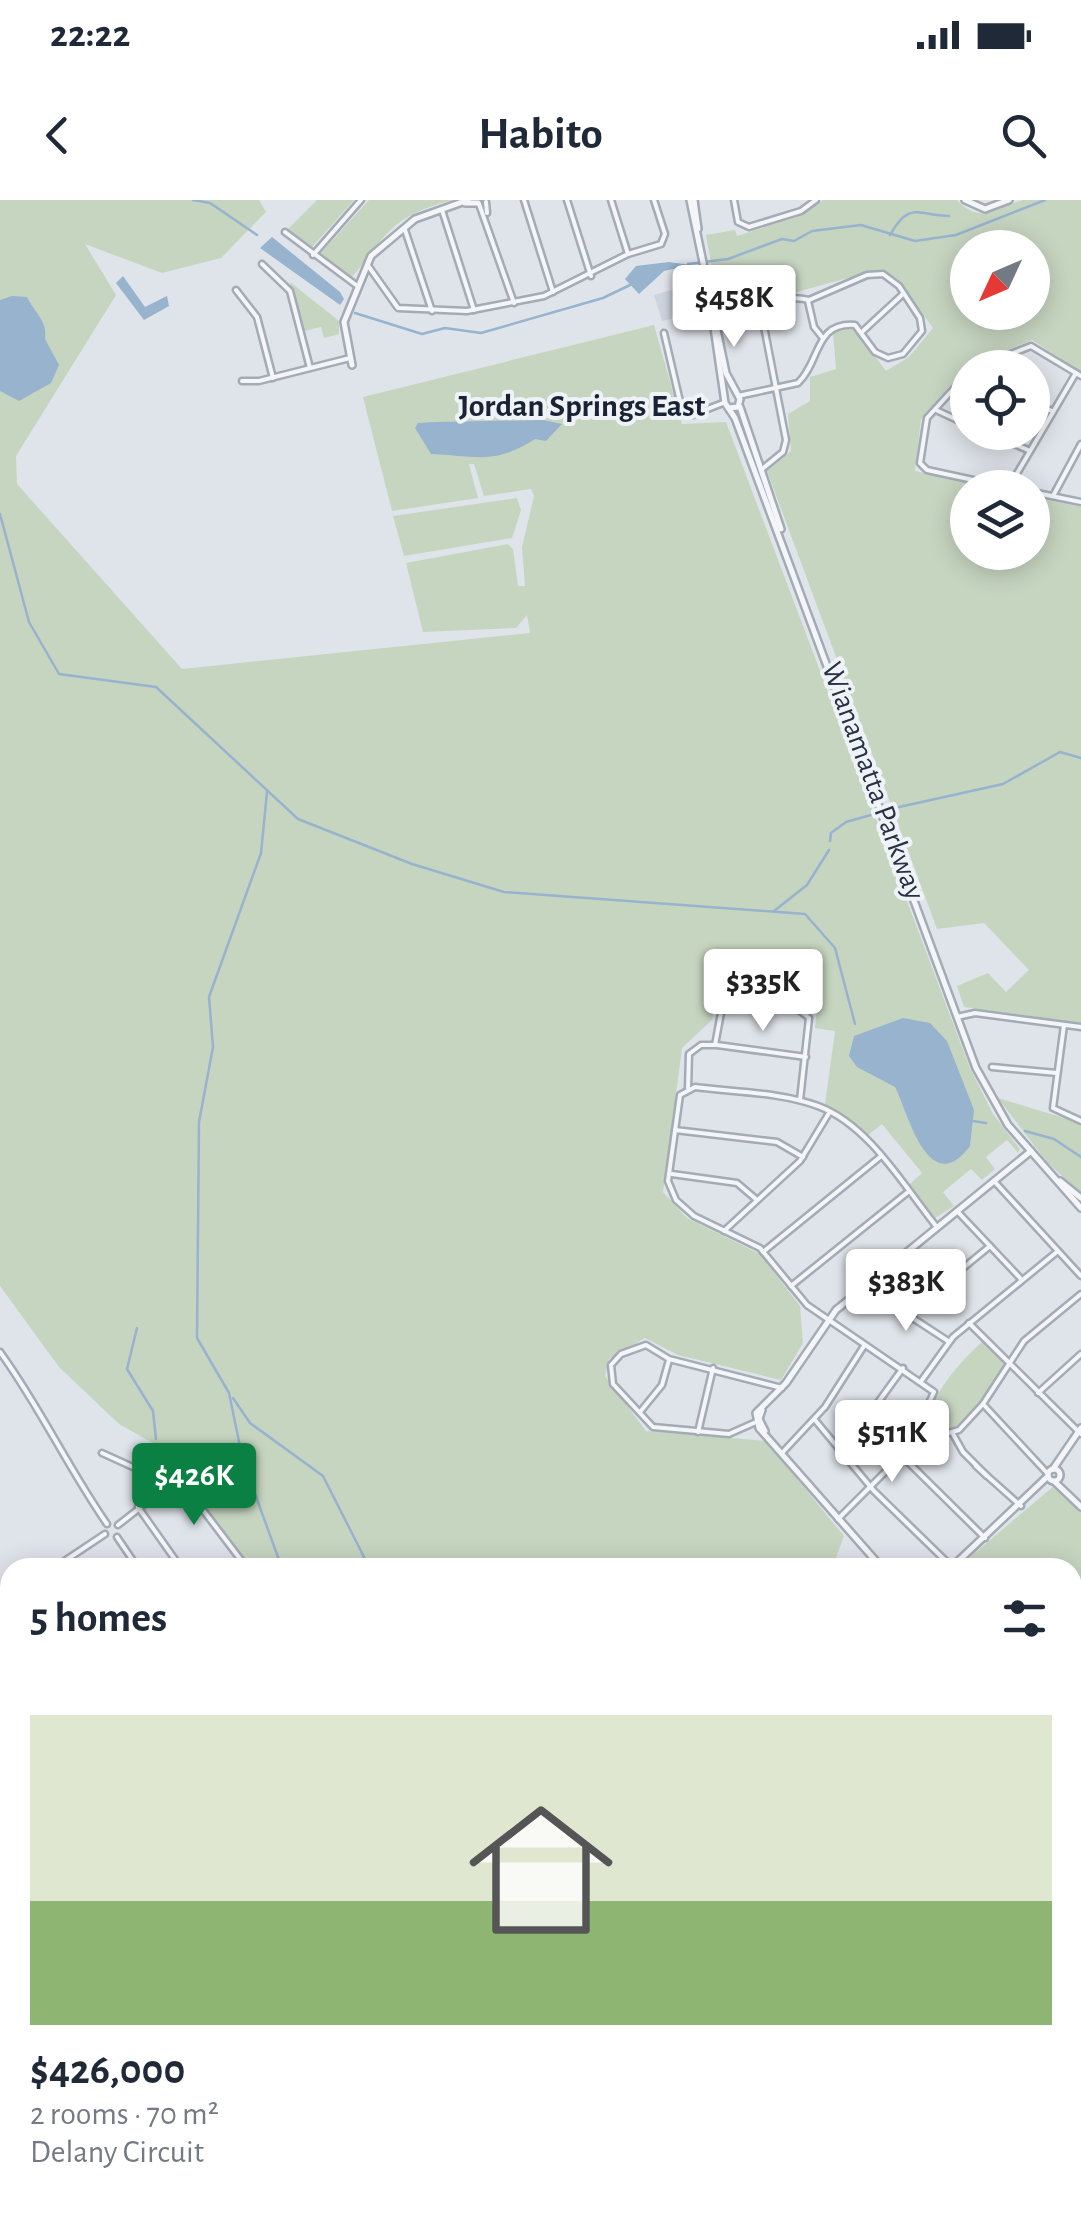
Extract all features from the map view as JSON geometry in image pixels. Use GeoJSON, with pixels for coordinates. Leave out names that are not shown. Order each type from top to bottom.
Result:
{"type":"FeatureCollection","features":[{"type":"Feature","properties":{"kind":"street"},"geometry":{"type":"LineString","coordinates":[[314,255],[362,200]]}},
{"type":"Feature","properties":{"kind":"street"},"geometry":{"type":"LineString","coordinates":[[524,200],[553,292]]}},
{"type":"Feature","properties":{"kind":"street"},"geometry":{"type":"LineString","coordinates":[[567,200],[591,276]]}},
{"type":"Feature","properties":{"kind":"street"},"geometry":{"type":"LineString","coordinates":[[611,200],[628,254]]}},
{"type":"Feature","properties":{"kind":"street"},"geometry":{"type":"LineString","coordinates":[[366,264],[377,274],[394,306],[432,311],[514,304],[591,276],[628,254],[664,240],[654,200]]}},
{"type":"Feature","properties":{"kind":"street","name":"Wianamatta Parkway"},"geometry":{"type":"LineString","coordinates":[[692,200],[727,404],[786,546]]}},
{"type":"Feature","properties":{"kind":"street"},"geometry":{"type":"LineString","coordinates":[[734,200],[738,222],[748,228],[801,211],[816,200]]}},
{"type":"Feature","properties":{"kind":"street"},"geometry":{"type":"LineString","coordinates":[[965,200],[985,208],[1009,200]]}},
{"type":"Feature","properties":{"kind":"street"},"geometry":{"type":"LineString","coordinates":[[242,381],[351,362],[344,327],[366,264],[403,226],[465,202],[481,202],[514,304]]}},
{"type":"Feature","properties":{"kind":"street"},"geometry":{"type":"LineString","coordinates":[[442,210],[474,310]]}},
{"type":"Feature","properties":{"kind":"street"},"geometry":{"type":"LineString","coordinates":[[403,226],[432,311]]}},
{"type":"Feature","properties":{"kind":"street"},"geometry":{"type":"LineString","coordinates":[[285,232],[356,285]]}},
{"type":"Feature","properties":{"kind":"street"},"geometry":{"type":"LineString","coordinates":[[262,264],[290,291],[310,368]]}},
{"type":"Feature","properties":{"kind":"street"},"geometry":{"type":"LineString","coordinates":[[727,404],[737,395],[752,396],[778,389],[804,377],[822,337],[844,325],[863,331],[881,356],[903,354],[918,340],[922,328],[904,293],[892,279],[872,274],[809,300],[794,298],[761,311],[778,389],[786,445],[760,471]]}},
{"type":"Feature","properties":{"kind":"street"},"geometry":{"type":"LineString","coordinates":[[236,290],[257,317],[273,378]]}},
{"type":"Feature","properties":{"kind":"street"},"geometry":{"type":"LineString","coordinates":[[863,331],[904,293]]}},
{"type":"Feature","properties":{"kind":"street","name":"Wianamatta Parkway"},"geometry":{"type":"LineString","coordinates":[[710,300],[726,373],[956,1018],[992,1101],[1057,1180]]}},
{"type":"Feature","properties":{"kind":"street"},"geometry":{"type":"LineString","coordinates":[[809,300],[814,327],[822,337]]}},
{"type":"Feature","properties":{"kind":"street"},"geometry":{"type":"LineString","coordinates":[[664,333],[682,410],[688,415],[727,404],[740,405],[752,396]]}},
{"type":"Feature","properties":{"kind":"street"},"geometry":{"type":"LineString","coordinates":[[1050,358],[1078,374],[1050,414]]}},
{"type":"Feature","properties":{"kind":"street"},"geometry":{"type":"LineString","coordinates":[[950,392],[923,429],[922,466],[950,473]]}},
{"type":"Feature","properties":{"kind":"street"},"geometry":{"type":"LineString","coordinates":[[934,409],[950,417]]}},
{"type":"Feature","properties":{"kind":"street"},"geometry":{"type":"LineString","coordinates":[[1053,496],[1081,444]]}},
{"type":"Feature","properties":{"kind":"street"},"geometry":{"type":"LineString","coordinates":[[1018,470],[1028,450]]}},
{"type":"Feature","properties":{"kind":"street"},"geometry":{"type":"LineString","coordinates":[[1050,495],[1081,502]]}},
{"type":"Feature","properties":{"kind":"street"},"geometry":{"type":"LineString","coordinates":[[715,1045],[724,997],[747,992],[806,1014],[810,1024],[800,1100]]}},
{"type":"Feature","properties":{"kind":"street"},"geometry":{"type":"LineString","coordinates":[[956,1018],[973,1013],[1081,1028]]}},
{"type":"Feature","properties":{"kind":"street"},"geometry":{"type":"LineString","coordinates":[[1064,1025],[1054,1110],[1081,1121]]}},
{"type":"Feature","properties":{"kind":"street"},"geometry":{"type":"LineString","coordinates":[[806,1056],[701,1044],[689,1054],[688,1088],[679,1097],[670,1185],[689,1213],[764,1252],[791,1286],[828,1319],[922,1380],[935,1394],[922,1425],[902,1456],[838,1519]]}},
{"type":"Feature","properties":{"kind":"street"},"geometry":{"type":"LineString","coordinates":[[992,1067],[1057,1073]]}},
{"type":"Feature","properties":{"kind":"street"},"geometry":{"type":"LineString","coordinates":[[688,1088],[800,1100],[830,1111],[853,1127],[937,1228]]}},
{"type":"Feature","properties":{"kind":"street"},"geometry":{"type":"LineString","coordinates":[[724,1231],[804,1157],[830,1111]]}},
{"type":"Feature","properties":{"kind":"street"},"geometry":{"type":"LineString","coordinates":[[675,1130],[777,1142],[804,1157]]}},
{"type":"Feature","properties":{"kind":"street"},"geometry":{"type":"LineString","coordinates":[[782,1388],[669,1359],[643,1345],[619,1356],[611,1365],[614,1384],[653,1427],[735,1434],[756,1422],[763,1407],[782,1388],[828,1319],[1030,1151]]}},
{"type":"Feature","properties":{"kind":"street"},"geometry":{"type":"LineString","coordinates":[[764,1252],[880,1157]]}},
{"type":"Feature","properties":{"kind":"street"},"geometry":{"type":"LineString","coordinates":[[670,1185],[671,1164]]}},
{"type":"Feature","properties":{"kind":"street"},"geometry":{"type":"LineString","coordinates":[[672,1174],[737,1183],[757,1200]]}},
{"type":"Feature","properties":{"kind":"street"},"geometry":{"type":"LineString","coordinates":[[1057,1180],[1081,1198]]}},
{"type":"Feature","properties":{"kind":"street"},"geometry":{"type":"LineString","coordinates":[[1057,1180],[1081,1208]]}},
{"type":"Feature","properties":{"kind":"street"},"geometry":{"type":"LineString","coordinates":[[994,1182],[1081,1276]]}},
{"type":"Feature","properties":{"kind":"street"},"geometry":{"type":"LineString","coordinates":[[791,1286],[908,1192]]}},
{"type":"Feature","properties":{"kind":"street"},"geometry":{"type":"LineString","coordinates":[[957,1211],[1022,1280]]}},
{"type":"Feature","properties":{"kind":"street"},"geometry":{"type":"LineString","coordinates":[[907,1314],[990,1246]]}},
{"type":"Feature","properties":{"kind":"street"},"geometry":{"type":"LineString","coordinates":[[922,1380],[948,1341],[1058,1251]]}},
{"type":"Feature","properties":{"kind":"street"},"geometry":{"type":"LineString","coordinates":[[952,1434],[983,1404],[1028,1337],[1081,1294]]}},
{"type":"Feature","properties":{"kind":"street"},"geometry":{"type":"LineString","coordinates":[[882,1298],[948,1341]]}},
{"type":"Feature","properties":{"kind":"street"},"geometry":{"type":"LineString","coordinates":[[962,1558],[1044,1485],[1080,1432],[970,1323]]}},
{"type":"Feature","properties":{"kind":"street"},"geometry":{"type":"LineString","coordinates":[[782,1452],[815,1420],[866,1344]]}},
{"type":"Feature","properties":{"kind":"street"},"geometry":{"type":"LineString","coordinates":[[0,1352],[44,1417],[67,1467],[107,1524],[105,1534],[69,1558]]}},
{"type":"Feature","properties":{"kind":"street"},"geometry":{"type":"LineString","coordinates":[[1038,1393],[1081,1354]]}},
{"type":"Feature","properties":{"kind":"street"},"geometry":{"type":"LineString","coordinates":[[640,1412],[662,1385],[669,1359]]}},
{"type":"Feature","properties":{"kind":"street"},"geometry":{"type":"LineString","coordinates":[[698,1432],[713,1368]]}},
{"type":"Feature","properties":{"kind":"street"},"geometry":{"type":"LineString","coordinates":[[842,1452],[903,1368]]}},
{"type":"Feature","properties":{"kind":"street"},"geometry":{"type":"LineString","coordinates":[[983,1404],[1081,1506]]}},
{"type":"Feature","properties":{"kind":"street"},"geometry":{"type":"LineString","coordinates":[[763,1407],[759,1419],[766,1433]]}},
{"type":"Feature","properties":{"kind":"street"},"geometry":{"type":"LineString","coordinates":[[815,1420],[870,1487],[942,1558]]}},
{"type":"Feature","properties":{"kind":"street"},"geometry":{"type":"LineString","coordinates":[[756,1422],[873,1558]]}},
{"type":"Feature","properties":{"kind":"street"},"geometry":{"type":"LineString","coordinates":[[922,1425],[952,1434],[976,1466],[1020,1506]]}},
{"type":"Feature","properties":{"kind":"street"},"geometry":{"type":"LineString","coordinates":[[102,1452],[146,1474],[160,1492]]}},
{"type":"Feature","properties":{"kind":"street"},"geometry":{"type":"LineString","coordinates":[[902,1456],[985,1538]]}},
{"type":"Feature","properties":{"kind":"street"},"geometry":{"type":"LineString","coordinates":[[1061,1462],[1065,1488]]}},
{"type":"Feature","properties":{"kind":"street"},"geometry":{"type":"LineString","coordinates":[[1051,1475],[1061,1475]]}},
{"type":"Feature","properties":{"kind":"street"},"geometry":{"type":"LineString","coordinates":[[131,1558],[117,1537],[118,1525],[175,1481],[183,1482],[240,1558]]}},
{"type":"Feature","properties":{"kind":"street"},"geometry":{"type":"LineString","coordinates":[[138,1507],[174,1558]]}},
{"type":"Feature","properties":{"kind":"street"},"geometry":{"type":"LineString","coordinates":[[107,1524],[118,1525]]}},
{"type":"Feature","properties":{"kind":"street"},"geometry":{"type":"LineString","coordinates":[[105,1534],[117,1537]]}},
{"type":"Feature","properties":{"kind":"shaded area"},"geometry":{"type":"Polygon","coordinates":[[[681,287],[683,316],[662,321],[654,295],[681,287]]]}},
{"type":"Feature","properties":{"kind":"green space"},"geometry":{"type":"Polygon","coordinates":[[[0,200],[259,200],[266,212],[221,258],[162,273],[85,244],[116,295],[16,456],[17,484],[182,669],[530,633],[527,615],[516,628],[423,632],[406,563],[508,544],[513,549],[518,586],[525,586],[522,547],[534,496],[531,489],[484,496],[474,464],[469,464],[478,498],[392,511],[363,397],[654,325],[682,424],[726,422],[970,1068],[993,1114],[1020,1149],[1018,1153],[1007,1140],[986,1157],[995,1169],[982,1180],[971,1169],[943,1192],[954,1206],[935,1218],[909,1185],[922,1173],[882,1124],[868,1135],[825,1104],[835,1031],[815,1028],[817,1009],[759,985],[718,983],[712,1020],[682,1048],[663,1192],[687,1218],[760,1254],[800,1306],[803,1343],[781,1380],[678,1355],[645,1338],[609,1359],[605,1376],[646,1431],[766,1441],[844,1536],[836,1558],[244,1558],[167,1451],[119,1424],[59,1367],[0,1286],[0,200]]]}},
{"type":"Feature","properties":{"kind":"green space"},"geometry":{"type":"Polygon","coordinates":[[[317,200],[354,200],[312,247],[288,229],[317,200]]]}},
{"type":"Feature","properties":{"kind":"green space"},"geometry":{"type":"Polygon","coordinates":[[[369,200],[452,200],[402,221],[351,278],[321,253],[369,200]]]}},
{"type":"Feature","properties":{"kind":"green space"},"geometry":{"type":"Polygon","coordinates":[[[823,200],[957,200],[982,213],[1023,200],[1081,200],[1081,372],[1032,340],[1008,350],[950,350],[950,385],[921,419],[915,471],[950,479],[950,570],[1050,570],[1050,501],[1081,507],[1081,1023],[964,1007],[957,986],[988,973],[1006,992],[1029,970],[984,923],[937,929],[767,471],[791,451],[788,414],[810,401],[810,377],[836,369],[833,332],[854,329],[886,371],[909,357],[933,328],[897,279],[877,270],[720,313],[706,235],[735,230],[737,236],[803,215],[823,200]]]}},
{"type":"Feature","properties":{"kind":"green space"},"geometry":{"type":"Polygon","coordinates":[[[290,282],[339,321],[339,334],[324,338],[321,327],[304,331],[311,360],[290,282]]]}},
{"type":"Feature","properties":{"kind":"green space"},"geometry":{"type":"Polygon","coordinates":[[[517,498],[521,510],[512,538],[404,556],[393,516],[517,498]]]}},
{"type":"Feature","properties":{"kind":"green space"},"geometry":{"type":"Polygon","coordinates":[[[998,1098],[1081,1123],[1081,1194],[1046,1161],[998,1098]]]}},
{"type":"Feature","properties":{"kind":"green space"},"geometry":{"type":"Polygon","coordinates":[[[983,1341],[1004,1364],[985,1398],[954,1430],[929,1425],[940,1391],[983,1341]]]}},
{"type":"Feature","properties":{"kind":"green space"},"geometry":{"type":"Polygon","coordinates":[[[1055,1485],[1081,1511],[1081,1558],[969,1558],[1055,1485]]]}},
{"type":"Feature","properties":{"kind":"water"},"geometry":{"type":"Polygon","coordinates":[[[272,237],[340,292],[344,299],[340,305],[260,248],[272,237]]]}},
{"type":"Feature","properties":{"kind":"water"},"geometry":{"type":"Polygon","coordinates":[[[669,262],[691,265],[664,271],[639,294],[625,279],[636,266],[669,262]]]}},
{"type":"Feature","properties":{"kind":"water"},"geometry":{"type":"Polygon","coordinates":[[[123,276],[145,307],[167,296],[169,306],[144,320],[116,283],[123,276]]]}},
{"type":"Feature","properties":{"kind":"water"},"geometry":{"type":"Polygon","coordinates":[[[27,297],[59,365],[51,383],[19,401],[0,391],[0,300],[27,297]]]}},
{"type":"Feature","properties":{"kind":"water"},"geometry":{"type":"Polygon","coordinates":[[[543,420],[562,424],[546,441],[535,439],[508,453],[484,457],[431,454],[415,428],[418,423],[543,420]]]}},
{"type":"Feature","properties":{"kind":"water"},"geometry":{"type":"Polygon","coordinates":[[[903,1018],[930,1023],[947,1041],[974,1110],[970,1146],[955,1160],[942,1164],[931,1158],[921,1146],[895,1087],[857,1067],[849,1056],[854,1036],[903,1018]]]}},
{"type":"Feature","properties":{"kind":"waterway"},"geometry":{"type":"LineString","coordinates":[[193,200],[210,203],[257,235]]}},
{"type":"Feature","properties":{"kind":"waterway"},"geometry":{"type":"LineString","coordinates":[[688,264],[728,259],[782,239],[794,241],[812,231],[861,225],[915,241],[956,235],[1045,200]]}},
{"type":"Feature","properties":{"kind":"waterway"},"geometry":{"type":"LineString","coordinates":[[890,235],[903,218],[915,212],[949,216]]}},
{"type":"Feature","properties":{"kind":"waterway"},"geometry":{"type":"LineString","coordinates":[[355,313],[422,334],[445,328],[481,333],[603,298],[630,285]]}},
{"type":"Feature","properties":{"kind":"waterway"},"geometry":{"type":"LineString","coordinates":[[0,514],[29,622],[59,674],[156,687],[298,819],[412,864],[504,892],[805,914],[835,948],[855,1024]]}},
{"type":"Feature","properties":{"kind":"waterway"},"geometry":{"type":"LineString","coordinates":[[890,809],[1003,784],[1060,752],[1081,758]]}},
{"type":"Feature","properties":{"kind":"waterway"},"geometry":{"type":"LineString","coordinates":[[267,792],[261,853],[209,997],[213,1047],[199,1122],[197,1338],[229,1393],[243,1461],[278,1558]]}},
{"type":"Feature","properties":{"kind":"waterway"},"geometry":{"type":"LineString","coordinates":[[830,841],[831,833],[846,822],[878,813]]}},
{"type":"Feature","properties":{"kind":"waterway"},"geometry":{"type":"LineString","coordinates":[[774,911],[807,885],[829,850]]}},
{"type":"Feature","properties":{"kind":"waterway"},"geometry":{"type":"LineString","coordinates":[[973,1121],[986,1123]]}},
{"type":"Feature","properties":{"kind":"waterway"},"geometry":{"type":"LineString","coordinates":[[1025,1131],[1054,1139],[1081,1157]]}},
{"type":"Feature","properties":{"kind":"waterway"},"geometry":{"type":"LineString","coordinates":[[137,1328],[127,1369],[153,1411],[156,1439]]}},
{"type":"Feature","properties":{"kind":"waterway"},"geometry":{"type":"LineString","coordinates":[[233,1398],[250,1423],[323,1476],[364,1558]]}},
{"type":"Feature","properties":{"kind":"district","name":"Jordan Springs East"},"geometry":{"type":"Point","coordinates":[582,406]}}]}
